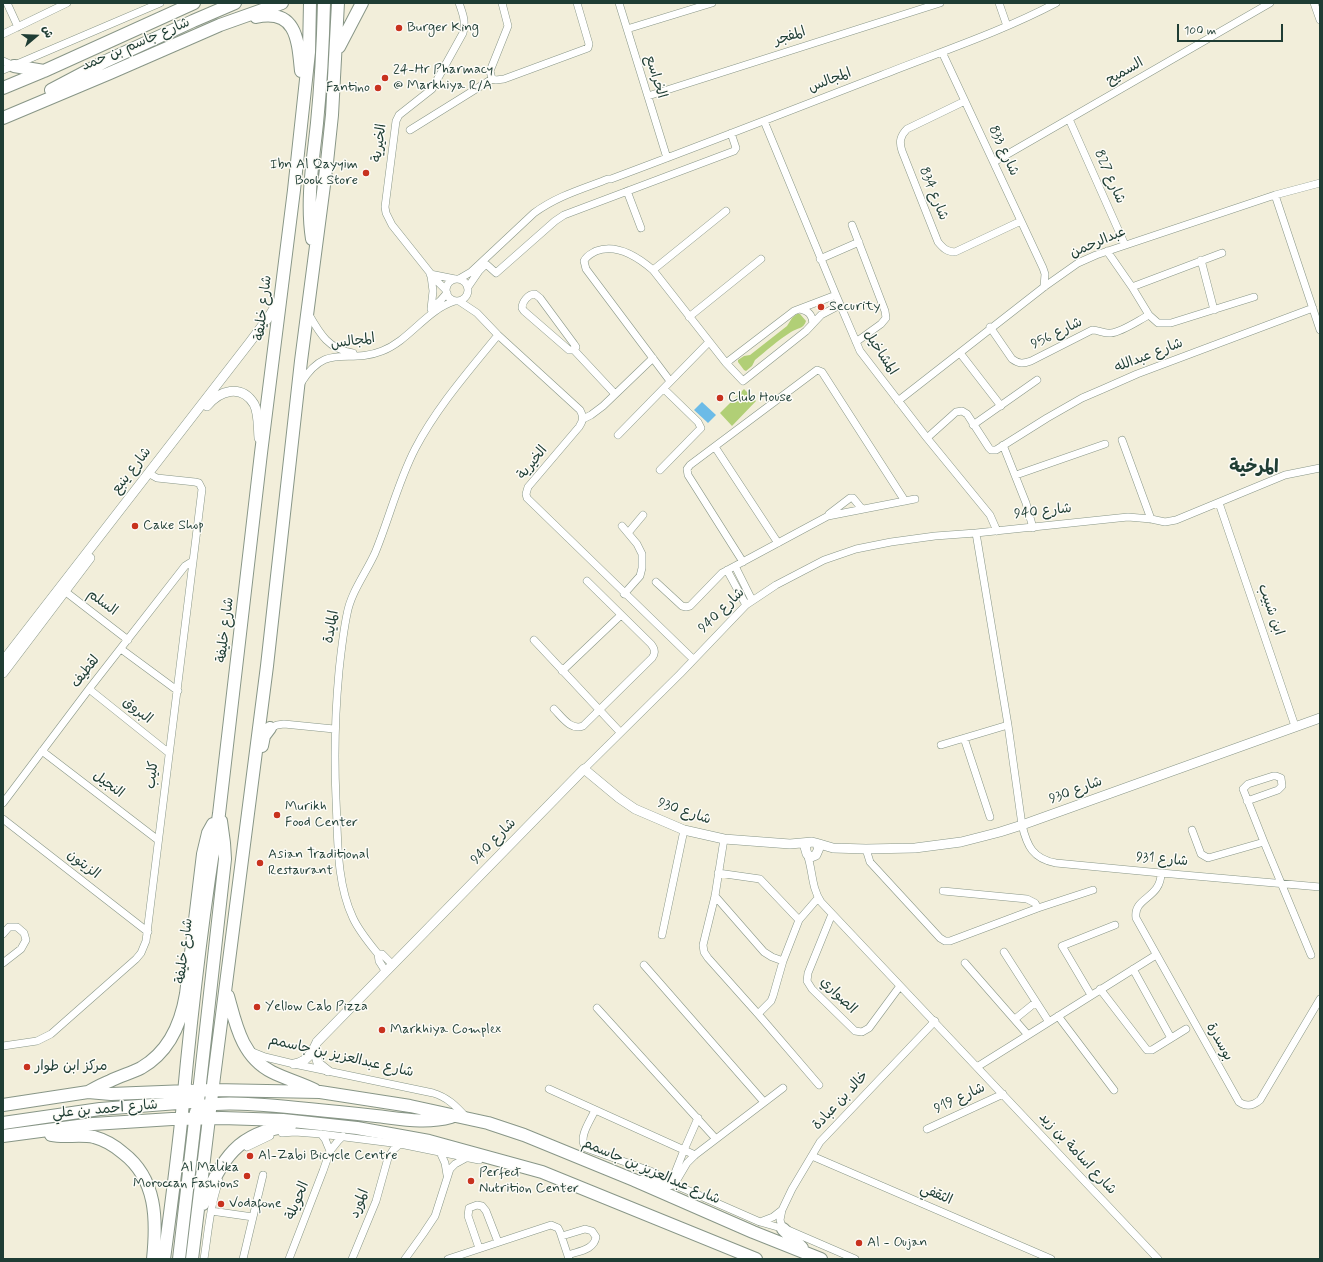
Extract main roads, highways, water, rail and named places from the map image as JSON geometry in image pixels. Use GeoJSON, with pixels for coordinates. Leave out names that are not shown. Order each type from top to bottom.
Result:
{"type":"FeatureCollection","features":[{"type":"Feature","properties":{"kind":"main road"},"geometry":{"type":"LineString","coordinates":[[144,26],[176,3]]}},
{"type":"Feature","properties":{"kind":"main road","name":"شارع جاسم بن حمد"},"geometry":{"type":"LineString","coordinates":[[3,88],[194,3]]}},
{"type":"Feature","properties":{"kind":"main road"},"geometry":{"type":"LineString","coordinates":[[3,117],[88,70],[186,24],[235,3]]}},
{"type":"Feature","properties":{"kind":"main road","name":"شارع جاسم بن حمد"},"geometry":{"type":"LineString","coordinates":[[3,117],[110,74],[220,25],[282,3]]}},
{"type":"Feature","properties":{"kind":"main road","name":"شارع خليفة"},"geometry":{"type":"LineString","coordinates":[[192,1259],[209,1119],[196,1103],[209,874],[219,814],[281,295],[309,52],[310,3]]}},
{"type":"Feature","properties":{"kind":"main road"},"geometry":{"type":"LineString","coordinates":[[314,257],[311,232],[310,184],[320,87],[324,3]]}},
{"type":"Feature","properties":{"kind":"main road","name":"شارع خليفة"},"geometry":{"type":"LineString","coordinates":[[164,1259],[181,1119],[196,1103],[212,1090],[226,991],[331,123],[338,3]]}},
{"type":"Feature","properties":{"kind":"main road"},"geometry":{"type":"LineString","coordinates":[[336,56],[341,41],[362,3]]}},
{"type":"Feature","properties":{"kind":"main road"},"geometry":{"type":"LineString","coordinates":[[220,25],[273,15],[285,20],[293,28],[296,36],[304,95]]}},
{"type":"Feature","properties":{"kind":"main road"},"geometry":{"type":"LineString","coordinates":[[7,65],[44,71]]}},
{"type":"Feature","properties":{"kind":"main road"},"geometry":{"type":"LineString","coordinates":[[249,807],[264,736],[270,728]]}},
{"type":"Feature","properties":{"kind":"main road"},"geometry":{"type":"LineString","coordinates":[[88,1092],[149,1063],[166,1045],[176,1030],[182,1014],[186,994],[203,854],[208,833],[219,814]]}},
{"type":"Feature","properties":{"kind":"main road"},"geometry":{"type":"LineString","coordinates":[[226,991],[240,1036],[246,1049],[261,1065],[271,1072],[320,1092]]}},
{"type":"Feature","properties":{"kind":"main road","name":"شارع عبدالعزيز بن جاسمم"},"geometry":{"type":"LineString","coordinates":[[212,1090],[320,1092],[410,1106],[488,1123],[524,1135],[634,1180],[753,1232],[821,1259]]}},
{"type":"Feature","properties":{"kind":"main road","name":"شارع احمد بن علي"},"geometry":{"type":"LineString","coordinates":[[3,1105],[88,1092],[196,1103]]}},
{"type":"Feature","properties":{"kind":"main road"},"geometry":{"type":"LineString","coordinates":[[3,1123],[100,1109],[196,1103],[307,1108],[417,1121],[441,1120],[454,1116]]}},
{"type":"Feature","properties":{"kind":"main road"},"geometry":{"type":"LineString","coordinates":[[179,1259],[196,1103]]}},
{"type":"Feature","properties":{"kind":"main road","name":"شارع احمد بن علي"},"geometry":{"type":"LineString","coordinates":[[3,1136],[41,1130],[117,1122],[181,1119],[196,1103]]}},
{"type":"Feature","properties":{"kind":"main road"},"geometry":{"type":"LineString","coordinates":[[209,1119],[283,1120],[321,1129]]}},
{"type":"Feature","properties":{"kind":"main road"},"geometry":{"type":"LineString","coordinates":[[197,1219],[214,1178],[226,1158],[237,1146],[258,1133],[277,1127],[321,1129],[357,1128],[429,1141],[542,1172],[756,1259]]}},
{"type":"Feature","properties":{"kind":"main road"},"geometry":{"type":"LineString","coordinates":[[41,1130],[56,1136],[85,1136],[102,1140],[117,1148],[131,1159],[143,1174],[150,1188],[154,1202],[155,1224],[153,1259]]}},
{"type":"Feature","properties":{"kind":"main road"},"geometry":{"type":"LineString","coordinates":[[634,1180],[673,1184]]}},
{"type":"Feature","properties":{"kind":"main road"},"geometry":{"type":"LineString","coordinates":[[783,1229],[809,1254]]}},
{"type":"Feature","properties":{"kind":"water"},"geometry":{"type":"Polygon","coordinates":[[[702,402],[716,415],[708,423],[694,410],[702,402]]]}},
{"type":"Feature","properties":{"kind":"place","name":"Burger King"},"geometry":{"type":"Point","coordinates":[399,28]}},
{"type":"Feature","properties":{"kind":"place","name":"24-Hr Pharmacy @ Markhiya R/A"},"geometry":{"type":"Point","coordinates":[385,78]}},
{"type":"Feature","properties":{"kind":"place","name":"Fantino"},"geometry":{"type":"Point","coordinates":[378,88]}},
{"type":"Feature","properties":{"kind":"place","name":"Ibn Al Qayyim Book Store"},"geometry":{"type":"Point","coordinates":[366,173]}},
{"type":"Feature","properties":{"kind":"place","name":"Security"},"geometry":{"type":"Point","coordinates":[821,307]}},
{"type":"Feature","properties":{"kind":"place","name":"Club House"},"geometry":{"type":"Point","coordinates":[720,398]}},
{"type":"Feature","properties":{"kind":"place","name":"Cake Shop"},"geometry":{"type":"Point","coordinates":[135,526]}},
{"type":"Feature","properties":{"kind":"place","name":"Murikh Food Center"},"geometry":{"type":"Point","coordinates":[277,815]}},
{"type":"Feature","properties":{"kind":"place","name":"Asian Traditional Restaurant"},"geometry":{"type":"Point","coordinates":[260,863]}},
{"type":"Feature","properties":{"kind":"place","name":"Yellow Cab Pizza"},"geometry":{"type":"Point","coordinates":[257,1007]}},
{"type":"Feature","properties":{"kind":"place","name":"Markhiya Complex"},"geometry":{"type":"Point","coordinates":[382,1030]}},
{"type":"Feature","properties":{"kind":"place","name":"مركز ابن طوار"},"geometry":{"type":"Point","coordinates":[27,1067]}},
{"type":"Feature","properties":{"kind":"place","name":"Al-Zabi Bicycle Centre"},"geometry":{"type":"Point","coordinates":[250,1156]}},
{"type":"Feature","properties":{"kind":"place","name":"Al Malika Moroccan Fashions"},"geometry":{"type":"Point","coordinates":[247,1176]}},
{"type":"Feature","properties":{"kind":"place","name":"Perfect Nutrition Center"},"geometry":{"type":"Point","coordinates":[471,1181]}},
{"type":"Feature","properties":{"kind":"place","name":"Vodafone"},"geometry":{"type":"Point","coordinates":[221,1204]}},
{"type":"Feature","properties":{"kind":"place","name":"Al - Oujan"},"geometry":{"type":"Point","coordinates":[859,1243]}},
{"type":"Feature","properties":{"kind":"district","name":"المرخية"},"geometry":{"type":"Point","coordinates":[1254,468]}}]}
